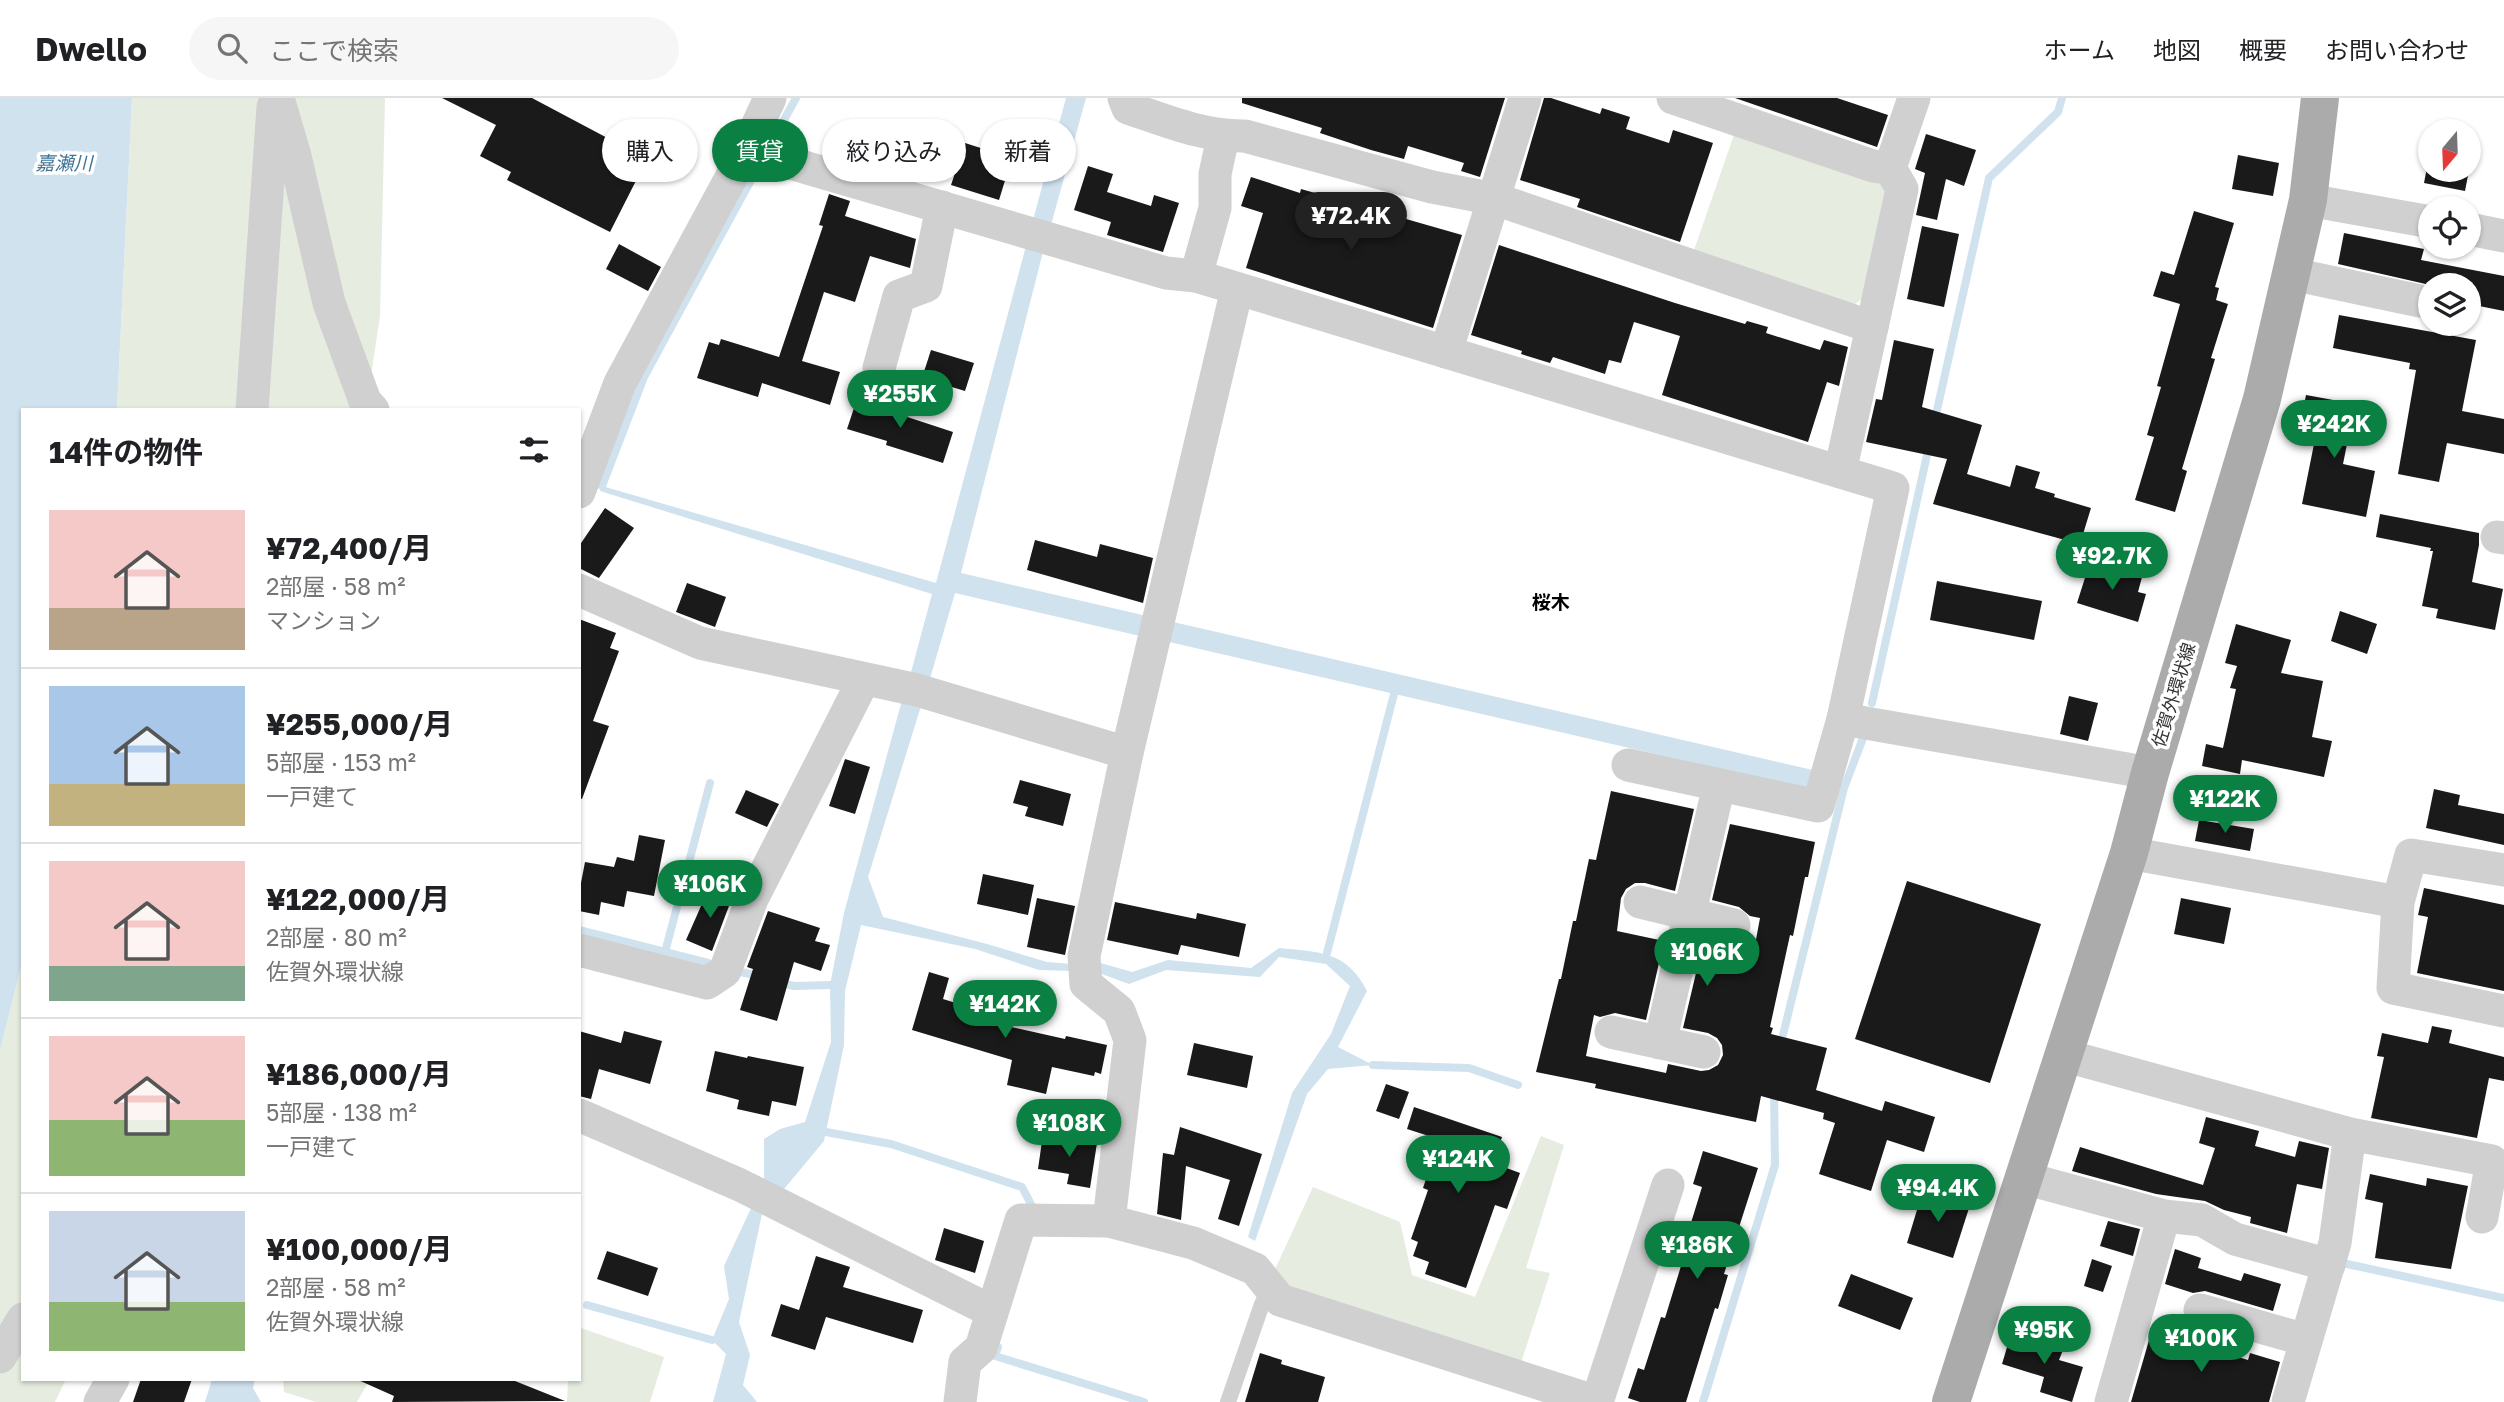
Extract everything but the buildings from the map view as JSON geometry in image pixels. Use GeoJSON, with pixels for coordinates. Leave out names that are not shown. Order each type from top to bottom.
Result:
{"type":"FeatureCollection","features":[{"type":"Feature","properties":{"kind":"main road","name":"佐賀外環状線"},"geometry":{"type":"LineString","coordinates":[[1951,1402],[2129,853],[2150,773],[2262,400],[2308,200],[2320,98]]}},
{"type":"Feature","properties":{"kind":"street"},"geometry":{"type":"LineString","coordinates":[[251,408],[276,98]]}},
{"type":"Feature","properties":{"kind":"street"},"geometry":{"type":"LineString","coordinates":[[276,98],[295,156],[328,303],[365,401],[371,408]]}},
{"type":"Feature","properties":{"kind":"street"},"geometry":{"type":"LineString","coordinates":[[760,119],[770,98]]}},
{"type":"Feature","properties":{"kind":"street"},"geometry":{"type":"LineString","coordinates":[[1124,98],[1128,108],[1223,137],[1245,136],[1432,187],[1494,199],[1872,327]]}},
{"type":"Feature","properties":{"kind":"street"},"geometry":{"type":"LineString","coordinates":[[1446,352],[1525,98]]}},
{"type":"Feature","properties":{"kind":"street"},"geometry":{"type":"LineString","coordinates":[[1673,98],[1873,166],[1890,168]]}},
{"type":"Feature","properties":{"kind":"street"},"geometry":{"type":"LineString","coordinates":[[1840,472],[1902,188],[1890,168],[1914,98]]}},
{"type":"Feature","properties":{"kind":"street"},"geometry":{"type":"LineString","coordinates":[[1196,276],[1215,208],[1215,174],[1223,137]]}},
{"type":"Feature","properties":{"kind":"street"},"geometry":{"type":"LineString","coordinates":[[808,168],[1166,272],[1196,276],[1893,488],[1843,719],[1818,806],[1628,765]]}},
{"type":"Feature","properties":{"kind":"street"},"geometry":{"type":"LineString","coordinates":[[581,487],[620,383],[729,182]]}},
{"type":"Feature","properties":{"kind":"street"},"geometry":{"type":"LineString","coordinates":[[2308,200],[2418,220]]}},
{"type":"Feature","properties":{"kind":"street"},"geometry":{"type":"LineString","coordinates":[[879,368],[899,296],[926,286],[942,207]]}},
{"type":"Feature","properties":{"kind":"street"},"geometry":{"type":"LineString","coordinates":[[2481,231],[2504,236]]}},
{"type":"Feature","properties":{"kind":"street"},"geometry":{"type":"LineString","coordinates":[[2292,274],[2418,302]]}},
{"type":"Feature","properties":{"kind":"street"},"geometry":{"type":"LineString","coordinates":[[1109,1221],[1130,1040],[1119,1011],[1086,984],[1084,956],[1127,753],[1237,289]]}},
{"type":"Feature","properties":{"kind":"street"},"geometry":{"type":"LineString","coordinates":[[581,591],[700,643],[917,690],[1127,753]]}},
{"type":"Feature","properties":{"kind":"street"},"geometry":{"type":"LineString","coordinates":[[581,951],[706,983],[725,971],[752,899],[864,678]]}},
{"type":"Feature","properties":{"kind":"street"},"geometry":{"type":"LineString","coordinates":[[1843,719],[2150,773]]}},
{"type":"Feature","properties":{"kind":"street"},"geometry":{"type":"LineString","coordinates":[[1660,1043],[1719,785]]}},
{"type":"Feature","properties":{"kind":"street"},"geometry":{"type":"LineString","coordinates":[[2129,853],[2398,902]]}},
{"type":"Feature","properties":{"kind":"street"},"geometry":{"type":"LineString","coordinates":[[2504,870],[2411,855],[2398,902],[2393,988],[2504,1011]]}},
{"type":"Feature","properties":{"kind":"street"},"geometry":{"type":"LineString","coordinates":[[1640,902],[1734,925]]}},
{"type":"Feature","properties":{"kind":"street"},"geometry":{"type":"LineString","coordinates":[[1611,1032],[1704,1052]]}},
{"type":"Feature","properties":{"kind":"street"},"geometry":{"type":"LineString","coordinates":[[2063,1055],[2350,1134],[2492,1161],[2482,1217]]}},
{"type":"Feature","properties":{"kind":"street"},"geometry":{"type":"LineString","coordinates":[[581,1116],[740,1185],[991,1311]]}},
{"type":"Feature","properties":{"kind":"street"},"geometry":{"type":"LineString","coordinates":[[2288,1402],[2335,1243],[2350,1134]]}},
{"type":"Feature","properties":{"kind":"street"},"geometry":{"type":"LineString","coordinates":[[2024,1178],[2164,1216],[2202,1220],[2235,1239],[2329,1265]]}},
{"type":"Feature","properties":{"kind":"street"},"geometry":{"type":"LineString","coordinates":[[960,1402],[965,1363],[981,1348],[1021,1220],[1109,1221],[1206,1248],[1255,1269],[1280,1300],[1597,1402],[1668,1185]]}},
{"type":"Feature","properties":{"kind":"street"},"geometry":{"type":"LineString","coordinates":[[2111,1402],[2164,1216]]}},
{"type":"Feature","properties":{"kind":"street"},"geometry":{"type":"LineString","coordinates":[[2200,1310],[2306,1340]]}},
{"type":"Feature","properties":{"kind":"street"},"geometry":{"type":"LineString","coordinates":[[0,1357],[21,1322]]}},
{"type":"Feature","properties":{"kind":"street"},"geometry":{"type":"LineString","coordinates":[[100,1402],[112,1381]]}},
{"type":"Feature","properties":{"kind":"lane"},"geometry":{"type":"LineString","coordinates":[[1228,1402],[1262,1304],[1270,1289]]}},
{"type":"Feature","properties":{"kind":"shaded area"},"geometry":{"type":"Polygon","coordinates":[[[132,98],[385,98],[380,316],[366,408],[117,408],[132,98]]]}},
{"type":"Feature","properties":{"kind":"shaded area"},"geometry":{"type":"Polygon","coordinates":[[[1736,129],[1882,180],[1885,196],[1870,294],[1846,310],[1692,256],[1736,129]]]}},
{"type":"Feature","properties":{"kind":"shaded area"},"geometry":{"type":"Polygon","coordinates":[[[21,967],[21,1381],[65,1381],[55,1402],[0,1402],[0,1050],[21,967]]]}},
{"type":"Feature","properties":{"kind":"shaded area"},"geometry":{"type":"Polygon","coordinates":[[[1541,1136],[1564,1145],[1526,1268],[1550,1273],[1521,1363],[1281,1291],[1271,1278],[1313,1187],[1400,1222],[1412,1275],[1475,1297],[1541,1136]]]}},
{"type":"Feature","properties":{"kind":"shaded area"},"geometry":{"type":"Polygon","coordinates":[[[581,1328],[664,1357],[650,1402],[567,1402],[568,1381],[581,1381],[581,1328]]]}},
{"type":"Feature","properties":{"kind":"shaded area"},"geometry":{"type":"Polygon","coordinates":[[[283,1381],[369,1381],[357,1402],[316,1402],[284,1392],[283,1381]]]}},
{"type":"Feature","properties":{"kind":"water","name":"嘉瀬川"},"geometry":{"type":"Polygon","coordinates":[[[0,98],[132,98],[117,408],[21,408],[21,967],[0,1050],[0,98]]]}},
{"type":"Feature","properties":{"kind":"water"},"geometry":{"type":"Polygon","coordinates":[[[1066,98],[1086,98],[1076,134],[1076,119],[1060,119],[1066,98]]]}},
{"type":"Feature","properties":{"kind":"water"},"geometry":{"type":"Polygon","coordinates":[[[1043,182],[1063,182],[1051,225],[1033,220],[1043,182]]]}},
{"type":"Feature","properties":{"kind":"water"},"geometry":{"type":"Polygon","coordinates":[[[1026,246],[1043,252],[961,573],[1147,616],[1140,636],[955,593],[929,682],[910,676],[932,594],[600,491],[602,486],[936,583],[1026,246]]]}},
{"type":"Feature","properties":{"kind":"water"},"geometry":{"type":"Polygon","coordinates":[[[1169,621],[1817,771],[1812,790],[1165,641],[1169,621]]]}},
{"type":"Feature","properties":{"kind":"water"},"geometry":{"type":"Polygon","coordinates":[[[902,700],[921,706],[868,877],[883,917],[1047,962],[1071,964],[1074,971],[1039,970],[975,949],[861,925],[845,991],[844,1045],[824,1141],[779,1195],[764,1186],[764,1139],[780,1129],[805,1122],[831,1042],[830,985],[844,913],[902,700]]]}},
{"type":"Feature","properties":{"kind":"water"},"geometry":{"type":"Polygon","coordinates":[[[1279,948],[1330,956],[1341,961],[1359,978],[1367,991],[1338,1047],[1373,1065],[1328,1069],[1307,1094],[1255,1241],[1248,1237],[1292,1093],[1331,1034],[1350,986],[1326,964],[1279,957],[1260,977],[1166,970],[1129,984],[1099,973],[1097,962],[1132,972],[1168,960],[1251,968],[1279,948]]]}},
{"type":"Feature","properties":{"kind":"water"},"geometry":{"type":"Polygon","coordinates":[[[753,1204],[763,1209],[739,1322],[750,1355],[743,1385],[757,1402],[713,1402],[726,1354],[712,1340],[729,1299],[724,1266],[753,1204]]]}},
{"type":"Feature","properties":{"kind":"water"},"geometry":{"type":"Polygon","coordinates":[[[211,1381],[255,1381],[253,1388],[261,1402],[205,1402],[211,1381]]]}},
{"type":"Feature","properties":{"kind":"waterway"},"geometry":{"type":"LineString","coordinates":[[784,119],[796,98]]}},
{"type":"Feature","properties":{"kind":"waterway"},"geometry":{"type":"LineString","coordinates":[[1935,419],[1989,178],[2058,112],[2062,98]]}},
{"type":"Feature","properties":{"kind":"waterway"},"geometry":{"type":"LineString","coordinates":[[602,486],[644,377],[750,182]]}},
{"type":"Feature","properties":{"kind":"waterway"},"geometry":{"type":"LineString","coordinates":[[1872,703],[1929,446]]}},
{"type":"Feature","properties":{"kind":"waterway"},"geometry":{"type":"LineString","coordinates":[[1327,953],[1394,694]]}},
{"type":"Feature","properties":{"kind":"waterway"},"geometry":{"type":"LineString","coordinates":[[1780,1047],[1844,788],[1863,738]]}},
{"type":"Feature","properties":{"kind":"waterway"},"geometry":{"type":"LineString","coordinates":[[665,952],[710,783]]}},
{"type":"Feature","properties":{"kind":"waterway"},"geometry":{"type":"LineString","coordinates":[[581,931],[708,963]]}},
{"type":"Feature","properties":{"kind":"waterway"},"geometry":{"type":"LineString","coordinates":[[741,972],[762,977]]}},
{"type":"Feature","properties":{"kind":"waterway"},"geometry":{"type":"LineString","coordinates":[[777,982],[794,986],[830,985]]}},
{"type":"Feature","properties":{"kind":"waterway"},"geometry":{"type":"LineString","coordinates":[[1373,1065],[1469,1068],[1518,1085]]}},
{"type":"Feature","properties":{"kind":"waterway"},"geometry":{"type":"LineString","coordinates":[[1703,1402],[1775,1165],[1774,1090]]}},
{"type":"Feature","properties":{"kind":"waterway"},"geometry":{"type":"LineString","coordinates":[[826,1132],[891,1144],[1022,1187],[1034,1210]]}},
{"type":"Feature","properties":{"kind":"waterway"},"geometry":{"type":"LineString","coordinates":[[2347,1264],[2504,1298]]}},
{"type":"Feature","properties":{"kind":"waterway"},"geometry":{"type":"LineString","coordinates":[[587,1305],[712,1340]]}},
{"type":"Feature","properties":{"kind":"waterway"},"geometry":{"type":"LineString","coordinates":[[998,1347],[995,1356],[1144,1402]]}},
{"type":"Feature","properties":{"kind":"district","name":"桜木"},"geometry":{"type":"Point","coordinates":[1551,602]}}]}
